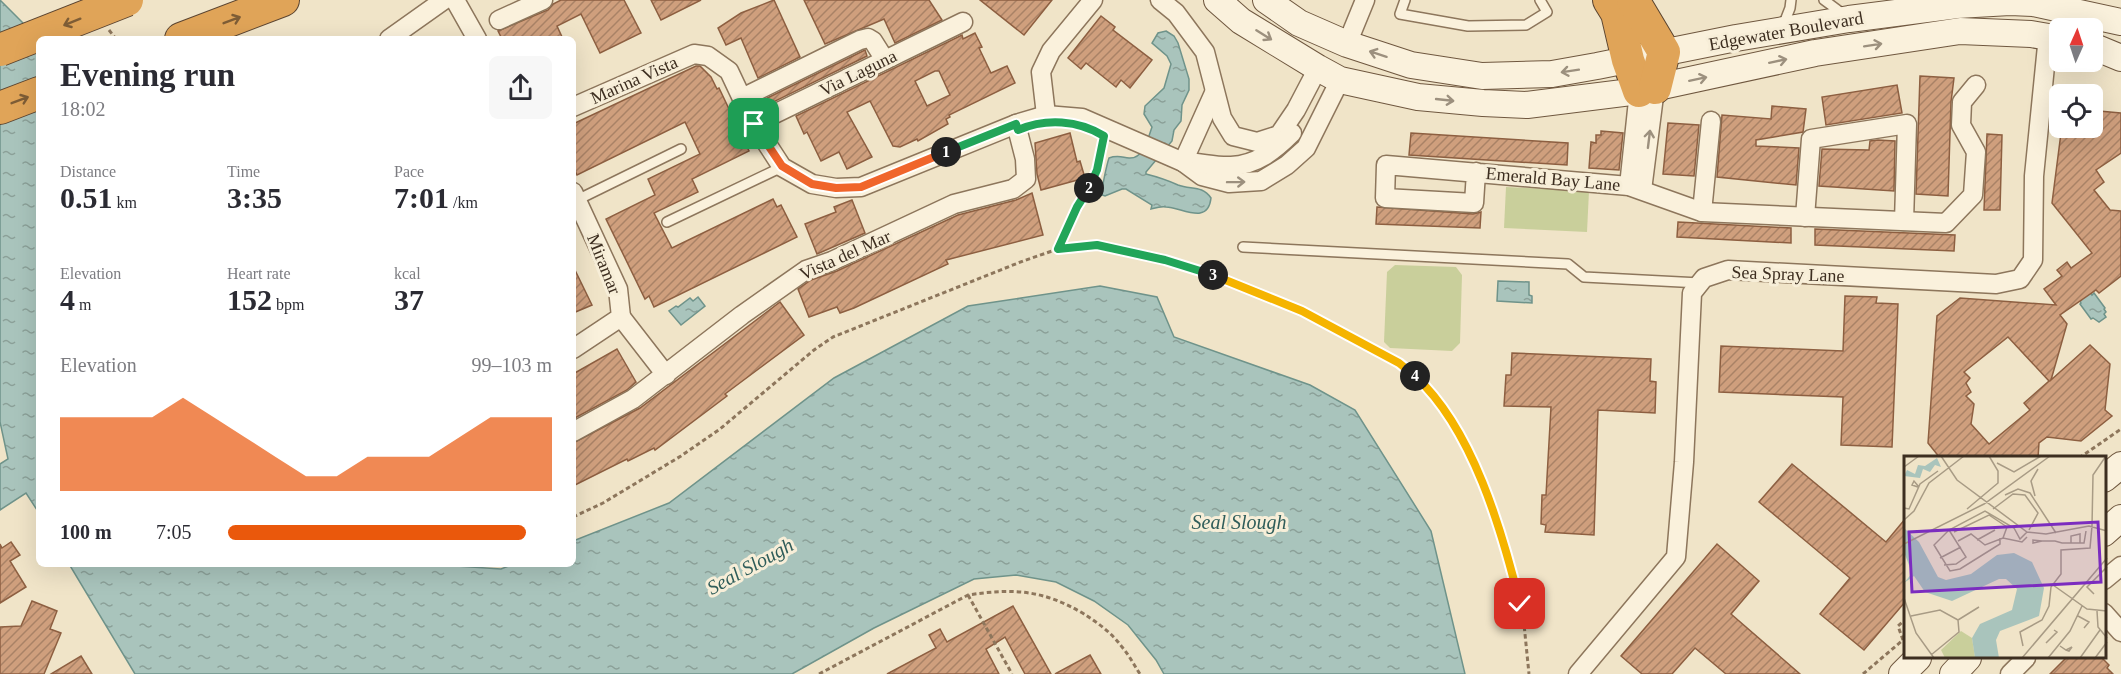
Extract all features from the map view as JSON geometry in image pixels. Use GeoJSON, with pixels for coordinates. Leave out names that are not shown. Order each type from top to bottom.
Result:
{"type":"FeatureCollection","features":[{"type":"Feature","properties":{"kind":"highway"},"geometry":{"type":"LineString","coordinates":[[0,50],[127,0]]}},
{"type":"Feature","properties":{"kind":"highway"},"geometry":{"type":"LineString","coordinates":[[189,36],[283,0]]}},
{"type":"Feature","properties":{"kind":"highway"},"geometry":{"type":"LineString","coordinates":[[1609,0],[1617,13],[1628,60],[1647,90]]}},
{"type":"Feature","properties":{"kind":"highway"},"geometry":{"type":"LineString","coordinates":[[1633,0],[1664,52],[1647,90]]}},
{"type":"Feature","properties":{"kind":"highway"},"geometry":{"type":"LineString","coordinates":[[0,108],[36,94]]}},
{"type":"Feature","properties":{"kind":"main road","name":"Edgewater Boulevard"},"geometry":{"type":"LineString","coordinates":[[1217,0],[1241,21],[1341,80],[1418,97],[1494,104],[1527,105],[1647,90],[1815,53],[1960,32],[2013,33],[2049,37]]}},
{"type":"Feature","properties":{"kind":"main road","name":"Edgewater Boulevard"},"geometry":{"type":"LineString","coordinates":[[1266,0],[1299,23],[1347,44],[1411,64],[1482,76],[1552,74],[1782,30],[1957,4],[2010,2],[2062,4],[2121,20]]}},
{"type":"Feature","properties":{"kind":"main road"},"geometry":{"type":"LineString","coordinates":[[2101,0],[2121,20]]}},
{"type":"Feature","properties":{"kind":"main road"},"geometry":{"type":"LineString","coordinates":[[2033,2],[2049,29]]}},
{"type":"Feature","properties":{"kind":"main road"},"geometry":{"type":"LineString","coordinates":[[2103,51],[2121,58]]}},
{"type":"Feature","properties":{"kind":"main road"},"geometry":{"type":"LineString","coordinates":[[2106,476],[2121,465]]}},
{"type":"Feature","properties":{"kind":"main road"},"geometry":{"type":"LineString","coordinates":[[2106,531],[2121,518]]}},
{"type":"Feature","properties":{"kind":"main road"},"geometry":{"type":"LineString","coordinates":[[1902,674],[1916,659]]}},
{"type":"Feature","properties":{"kind":"main road"},"geometry":{"type":"LineString","coordinates":[[1953,674],[1966,659]]}},
{"type":"Feature","properties":{"kind":"street"},"geometry":{"type":"LineString","coordinates":[[393,36],[444,0]]}},
{"type":"Feature","properties":{"kind":"street"},"geometry":{"type":"LineString","coordinates":[[455,0],[475,36]]}},
{"type":"Feature","properties":{"kind":"street"},"geometry":{"type":"LineString","coordinates":[[499,20],[543,0]]}},
{"type":"Feature","properties":{"kind":"street"},"geometry":{"type":"LineString","coordinates":[[1046,115],[1041,72],[1051,51],[1093,0]]}},
{"type":"Feature","properties":{"kind":"street"},"geometry":{"type":"LineString","coordinates":[[1160,0],[1176,13],[1206,52],[1214,93],[1222,118],[1233,136],[1257,142],[1279,135],[1296,110],[1318,68]]}},
{"type":"Feature","properties":{"kind":"street"},"geometry":{"type":"LineString","coordinates":[[1347,44],[1365,0]]}},
{"type":"Feature","properties":{"kind":"street","name":"Via Laguna"},"geometry":{"type":"LineString","coordinates":[[754,124],[963,22]]}},
{"type":"Feature","properties":{"kind":"street"},"geometry":{"type":"LineString","coordinates":[[742,98],[860,40],[868,38],[873,41],[885,60]]}},
{"type":"Feature","properties":{"kind":"street","name":"Marina Vista"},"geometry":{"type":"LineString","coordinates":[[576,106],[694,54],[708,56],[729,71],[754,124],[782,166],[812,184],[836,188],[861,187],[1016,124],[1046,115],[1082,118],[1176,159],[1202,176],[1229,183],[1261,181],[1287,165],[1306,148],[1341,80]]}},
{"type":"Feature","properties":{"kind":"street","name":"Sea Spray Lane"},"geometry":{"type":"LineString","coordinates":[[1700,283],[1704,278],[1728,270],[1996,284],[2020,279],[2033,260],[2034,176],[2049,72]]}},
{"type":"Feature","properties":{"kind":"street","name":"Emerald Bay Lane"},"geometry":{"type":"LineString","coordinates":[[1476,172],[1474,203],[1385,198],[1386,165],[1476,172],[1636,188],[1702,212],[1946,223],[1973,195],[1976,152],[1961,125],[1962,102],[1976,85]]}},
{"type":"Feature","properties":{"kind":"street","name":"Emerald Bay Lane"},"geometry":{"type":"LineString","coordinates":[[1636,188],[1647,90]]}},
{"type":"Feature","properties":{"kind":"street"},"geometry":{"type":"LineString","coordinates":[[1176,159],[1214,93]]}},
{"type":"Feature","properties":{"kind":"street","name":"Marina Vista"},"geometry":{"type":"LineString","coordinates":[[1176,159],[1229,166],[1253,162],[1276,149],[1293,132],[1296,110]]}},
{"type":"Feature","properties":{"kind":"street"},"geometry":{"type":"LineString","coordinates":[[1702,212],[1712,121]]}},
{"type":"Feature","properties":{"kind":"street","name":"Vista del Mar"},"geometry":{"type":"LineString","coordinates":[[576,430],[633,399],[742,315],[806,270],[832,261],[954,204],[1013,189],[1026,179],[1025,159],[1016,124]]}},
{"type":"Feature","properties":{"kind":"street"},"geometry":{"type":"LineString","coordinates":[[1806,217],[1811,139],[1907,124],[1904,221]]}},
{"type":"Feature","properties":{"kind":"street","name":"Miramar"},"geometry":{"type":"LineString","coordinates":[[576,200],[618,289],[621,317],[576,347]]}},
{"type":"Feature","properties":{"kind":"street"},"geometry":{"type":"LineString","coordinates":[[1583,673],[1676,557],[1684,462],[1692,293],[1700,283]]}},
{"type":"Feature","properties":{"kind":"street"},"geometry":{"type":"LineString","coordinates":[[621,317],[666,375]]}},
{"type":"Feature","properties":{"kind":"street"},"geometry":{"type":"LineString","coordinates":[[2106,578],[2121,566]]}},
{"type":"Feature","properties":{"kind":"street"},"geometry":{"type":"LineString","coordinates":[[2106,615],[2121,632]]}},
{"type":"Feature","properties":{"kind":"street"},"geometry":{"type":"LineString","coordinates":[[2010,674],[2024,659]]}},
{"type":"Feature","properties":{"kind":"lane"},"geometry":{"type":"LineString","coordinates":[[1405,0],[1400,14],[1468,26],[1526,25],[1547,12],[1540,0]]}},
{"type":"Feature","properties":{"kind":"lane"},"geometry":{"type":"LineString","coordinates":[[1782,30],[1791,0]]}},
{"type":"Feature","properties":{"kind":"lane"},"geometry":{"type":"LineString","coordinates":[[1824,0],[1849,19]]}},
{"type":"Feature","properties":{"kind":"lane"},"geometry":{"type":"LineString","coordinates":[[576,195],[681,149]]}},
{"type":"Feature","properties":{"kind":"lane"},"geometry":{"type":"LineString","coordinates":[[667,222],[782,166]]}},
{"type":"Feature","properties":{"kind":"lane"},"geometry":{"type":"LineString","coordinates":[[1244,247],[1568,264],[1584,277],[1700,283]]}},
{"type":"Feature","properties":{"kind":"path"},"geometry":{"type":"LineString","coordinates":[[1058,249],[1097,170],[1104,136]]}},
{"type":"Feature","properties":{"kind":"path"},"geometry":{"type":"LineString","coordinates":[[576,516],[603,504],[720,429],[833,337],[970,281],[1058,249],[1097,245],[1165,260],[1215,276],[1302,311],[1399,363],[1420,380],[1451,422],[1470,456],[1501,530],[1524,624],[1529,674]]}},
{"type":"Feature","properties":{"kind":"path"},"geometry":{"type":"LineString","coordinates":[[2082,456],[2121,429]]}},
{"type":"Feature","properties":{"kind":"path"},"geometry":{"type":"LineString","coordinates":[[819,674],[968,595],[996,591],[1044,595],[1063,601],[1099,624],[1122,646],[1140,674]]}},
{"type":"Feature","properties":{"kind":"path"},"geometry":{"type":"LineString","coordinates":[[968,595],[1012,674]]}},
{"type":"Feature","properties":{"kind":"path"},"geometry":{"type":"LineString","coordinates":[[1863,674],[1903,640],[1898,626],[1904,621]]}},
{"type":"Feature","properties":{"kind":"green space"},"geometry":{"type":"Polygon","coordinates":[[[1506,187],[1589,191],[1587,232],[1504,228],[1506,187]]]}},
{"type":"Feature","properties":{"kind":"green space"},"geometry":{"type":"Polygon","coordinates":[[[1395,265],[1456,267],[1462,275],[1460,343],[1452,351],[1390,348],[1384,342],[1387,272],[1395,265]]]}},
{"type":"Feature","properties":{"kind":"water"},"geometry":{"type":"Polygon","coordinates":[[[0,0],[36,36],[36,508],[26,493],[0,510],[0,464],[8,459],[0,422],[0,0]]]}},
{"type":"Feature","properties":{"kind":"water"},"geometry":{"type":"Polygon","coordinates":[[[1166,31],[1174,36],[1178,43],[1189,79],[1189,90],[1182,105],[1181,121],[1174,130],[1172,141],[1146,174],[1204,191],[1211,198],[1205,211],[1199,213],[1164,207],[1151,209],[1152,205],[1126,189],[1102,195],[1109,158],[1134,157],[1142,152],[1147,142],[1152,127],[1144,114],[1145,106],[1164,88],[1171,64],[1167,56],[1152,43],[1158,33],[1166,31]]]}},
{"type":"Feature","properties":{"kind":"water"},"geometry":{"type":"Polygon","coordinates":[[[1498,281],[1529,282],[1529,295],[1532,296],[1532,303],[1497,301],[1498,281]]]}},
{"type":"Feature","properties":{"kind":"water","name":"Seal Slough"},"geometry":{"type":"Polygon","coordinates":[[[1100,286],[1157,297],[1174,337],[1310,385],[1355,410],[1431,531],[1465,674],[1164,674],[1156,660],[1128,625],[1094,601],[1056,582],[1016,575],[974,579],[874,628],[792,674],[135,674],[71,567],[471,567],[501,569],[506,567],[576,567],[576,540],[669,503],[834,378],[968,306],[1100,286]]]}},
{"type":"Feature","properties":{"kind":"water"},"geometry":{"type":"Polygon","coordinates":[[[2089,291],[2092,295],[2094,293],[2105,308],[2106,317],[2099,322],[2091,319],[2080,304],[2079,299],[2089,291]]]}},
{"type":"Feature","properties":{"kind":"water"},"geometry":{"type":"Polygon","coordinates":[[[698,297],[705,306],[681,325],[669,311],[690,298],[693,301],[698,297]]]}},
{"type":"Feature","properties":{"kind":"building"},"geometry":{"type":"Polygon","coordinates":[[[561,0],[624,0],[641,33],[600,53],[581,14],[557,26],[562,36],[500,36],[498,31],[548,10],[561,0]]]}},
{"type":"Feature","properties":{"kind":"building"},"geometry":{"type":"Polygon","coordinates":[[[651,0],[701,0],[661,20],[651,0]]]}},
{"type":"Feature","properties":{"kind":"building"},"geometry":{"type":"Polygon","coordinates":[[[774,0],[800,57],[758,78],[741,38],[726,45],[718,28],[741,13],[774,0]]]}},
{"type":"Feature","properties":{"kind":"building"},"geometry":{"type":"Polygon","coordinates":[[[804,0],[929,0],[942,20],[895,43],[884,19],[825,44],[804,0]]]}},
{"type":"Feature","properties":{"kind":"building"},"geometry":{"type":"Polygon","coordinates":[[[980,0],[1052,0],[1024,35],[980,0]]]}},
{"type":"Feature","properties":{"kind":"building"},"geometry":{"type":"Polygon","coordinates":[[[1101,16],[1115,27],[1113,30],[1152,60],[1130,88],[1121,80],[1116,87],[1086,63],[1081,69],[1068,58],[1101,16]]]}},
{"type":"Feature","properties":{"kind":"building"},"geometry":{"type":"Polygon","coordinates":[[[975,33],[982,47],[979,48],[991,73],[1007,66],[1015,83],[949,115],[950,117],[946,119],[948,124],[918,141],[917,139],[900,147],[893,146],[870,101],[847,112],[872,157],[847,169],[839,152],[821,161],[807,132],[804,134],[796,116],[962,35],[963,39],[975,33]],[[939,71],[915,81],[927,106],[950,95],[939,71]]]}},
{"type":"Feature","properties":{"kind":"building"},"geometry":{"type":"Polygon","coordinates":[[[865,50],[867,56],[759,109],[757,103],[865,50]]]}},
{"type":"Feature","properties":{"kind":"building"},"geometry":{"type":"Polygon","coordinates":[[[700,66],[711,77],[717,89],[719,88],[749,151],[692,179],[698,192],[654,213],[672,248],[773,199],[777,207],[781,205],[797,237],[654,307],[649,296],[645,299],[606,219],[655,195],[648,179],[700,154],[685,122],[577,175],[576,123],[700,66]]]}},
{"type":"Feature","properties":{"kind":"building"},"geometry":{"type":"Polygon","coordinates":[[[1920,76],[1954,78],[1948,196],[1916,194],[1920,76]]]}},
{"type":"Feature","properties":{"kind":"building"},"geometry":{"type":"Polygon","coordinates":[[[1897,85],[1902,113],[1826,125],[1822,97],[1897,85]]]}},
{"type":"Feature","properties":{"kind":"building"},"geometry":{"type":"Polygon","coordinates":[[[1772,106],[1806,109],[1803,132],[1756,140],[1756,146],[1799,148],[1796,185],[1717,177],[1722,115],[1771,119],[1772,106]]]}},
{"type":"Feature","properties":{"kind":"building"},"geometry":{"type":"Polygon","coordinates":[[[2103,111],[2121,113],[2121,153],[2096,170],[2104,182],[2094,190],[2110,210],[2121,211],[2121,276],[2099,293],[2096,290],[2060,315],[2067,324],[2051,380],[2090,345],[2110,364],[2105,410],[2112,416],[2081,441],[2047,437],[2039,443],[2038,456],[1938,456],[1928,443],[1937,316],[1960,298],[2056,305],[2044,289],[2062,276],[2057,270],[2067,262],[2071,268],[2092,253],[2052,203],[2060,138],[2103,138],[2103,111]],[[2008,337],[1964,372],[1970,378],[1966,383],[1971,392],[1966,396],[1974,404],[1971,424],[1989,444],[2030,410],[2024,403],[2049,381],[2008,337]]]}},
{"type":"Feature","properties":{"kind":"building"},"geometry":{"type":"Polygon","coordinates":[[[1668,123],[1699,125],[1694,176],[1663,174],[1668,123]]]}},
{"type":"Feature","properties":{"kind":"building"},"geometry":{"type":"Polygon","coordinates":[[[1601,131],[1623,133],[1619,170],[1589,168],[1591,142],[1596,143],[1596,135],[1601,135],[1601,131]]]}},
{"type":"Feature","properties":{"kind":"building"},"geometry":{"type":"Polygon","coordinates":[[[1070,133],[1077,162],[1080,161],[1085,178],[1041,190],[1037,174],[1035,143],[1070,133]]]}},
{"type":"Feature","properties":{"kind":"building"},"geometry":{"type":"Polygon","coordinates":[[[1411,133],[1568,143],[1567,165],[1409,155],[1411,133]]]}},
{"type":"Feature","properties":{"kind":"building"},"geometry":{"type":"Polygon","coordinates":[[[1987,134],[2002,135],[2000,210],[1984,210],[1987,134]]]}},
{"type":"Feature","properties":{"kind":"building"},"geometry":{"type":"Polygon","coordinates":[[[1870,141],[1895,141],[1894,191],[1819,186],[1822,149],[1869,150],[1870,141]]]}},
{"type":"Feature","properties":{"kind":"building"},"geometry":{"type":"Polygon","coordinates":[[[1032,193],[1043,235],[946,260],[948,264],[854,308],[840,313],[837,307],[809,317],[798,289],[811,280],[837,271],[958,215],[1016,200],[1032,193]]]}},
{"type":"Feature","properties":{"kind":"building"},"geometry":{"type":"Polygon","coordinates":[[[852,200],[865,233],[817,254],[805,224],[836,212],[834,207],[852,200]]]}},
{"type":"Feature","properties":{"kind":"building"},"geometry":{"type":"Polygon","coordinates":[[[1377,207],[1473,214],[1481,212],[1480,228],[1376,224],[1377,207]]]}},
{"type":"Feature","properties":{"kind":"building"},"geometry":{"type":"Polygon","coordinates":[[[1678,222],[1791,228],[1791,243],[1677,237],[1678,222]]]}},
{"type":"Feature","properties":{"kind":"building"},"geometry":{"type":"Polygon","coordinates":[[[1815,229],[1955,235],[1954,251],[1815,245],[1815,229]]]}},
{"type":"Feature","properties":{"kind":"building"},"geometry":{"type":"Polygon","coordinates":[[[576,272],[592,305],[576,312],[576,272]]]}},
{"type":"Feature","properties":{"kind":"building"},"geometry":{"type":"Polygon","coordinates":[[[1845,296],[1877,297],[1876,303],[1898,304],[1892,447],[1841,445],[1843,397],[1719,392],[1721,346],[1843,351],[1845,296]]]}},
{"type":"Feature","properties":{"kind":"building"},"geometry":{"type":"Polygon","coordinates":[[[780,302],[804,335],[655,450],[654,448],[628,461],[627,459],[576,484],[576,441],[640,408],[780,302]]]}},
{"type":"Feature","properties":{"kind":"building"},"geometry":{"type":"Polygon","coordinates":[[[617,349],[636,382],[627,390],[576,417],[576,372],[617,349]]]}},
{"type":"Feature","properties":{"kind":"building"},"geometry":{"type":"Polygon","coordinates":[[[1512,353],[1651,359],[1650,381],[1656,382],[1655,413],[1598,410],[1594,535],[1545,532],[1546,525],[1541,524],[1542,495],[1546,495],[1551,407],[1504,406],[1506,375],[1511,375],[1512,353]]]}},
{"type":"Feature","properties":{"kind":"building"},"geometry":{"type":"Polygon","coordinates":[[[1792,464],[1886,542],[1904,520],[1904,603],[1864,650],[1820,614],[1850,578],[1759,502],[1792,464]]]}},
{"type":"Feature","properties":{"kind":"building"},"geometry":{"type":"Polygon","coordinates":[[[11,542],[20,555],[10,561],[26,587],[0,603],[0,544],[2,548],[11,542]]]}},
{"type":"Feature","properties":{"kind":"building"},"geometry":{"type":"Polygon","coordinates":[[[1717,544],[1759,581],[1731,614],[1800,674],[1726,674],[1695,648],[1672,674],[1642,674],[1621,656],[1717,544]]]}},
{"type":"Feature","properties":{"kind":"building"},"geometry":{"type":"Polygon","coordinates":[[[32,601],[57,611],[50,629],[61,633],[44,674],[0,674],[0,627],[21,626],[32,601]]]}},
{"type":"Feature","properties":{"kind":"building"},"geometry":{"type":"Polygon","coordinates":[[[1013,606],[1051,674],[1025,674],[1005,637],[986,649],[999,674],[887,674],[936,648],[929,635],[940,629],[947,642],[1013,606]]]}},
{"type":"Feature","properties":{"kind":"building"},"geometry":{"type":"Polygon","coordinates":[[[1090,655],[1101,674],[1055,674],[1090,655]]]}},
{"type":"Feature","properties":{"kind":"building"},"geometry":{"type":"Polygon","coordinates":[[[81,656],[92,674],[51,674],[81,656]]]}},
{"type":"Feature","properties":{"kind":"building"},"geometry":{"type":"Polygon","coordinates":[[[2065,659],[2103,659],[2113,674],[2050,674],[2065,659]]]}},
{"type":"Feature","properties":{"kind":"route"},"geometry":{"type":"LineString","coordinates":[[754,124],[782,166],[812,184],[836,188],[861,187],[1016,124],[1018,130],[1047,122],[1061,122],[1093,129],[1104,136],[1097,170],[1058,249],[1097,245],[1165,260],[1215,276],[1302,311],[1352,336],[1414,374],[1426,385],[1451,422],[1486,490],[1501,530],[1520,604]]}}]}
